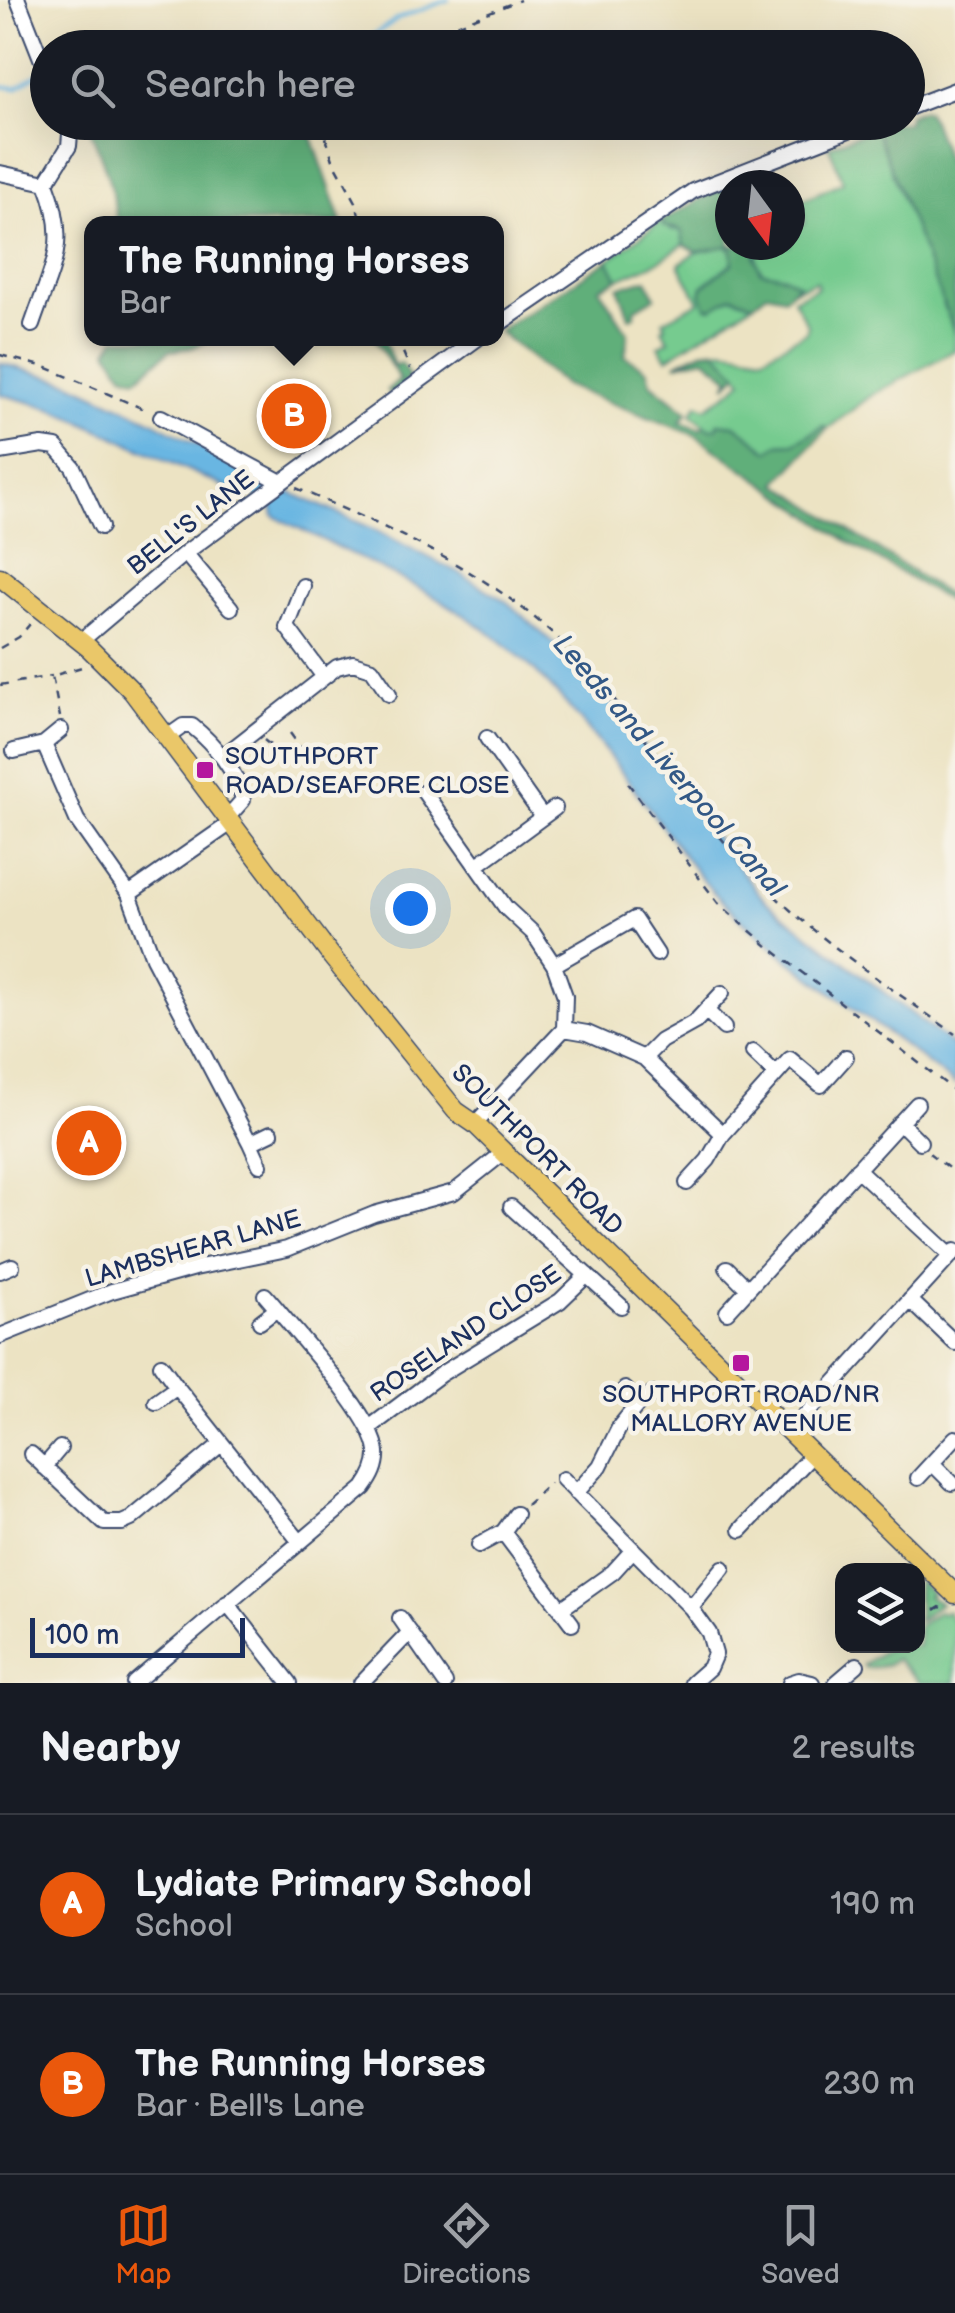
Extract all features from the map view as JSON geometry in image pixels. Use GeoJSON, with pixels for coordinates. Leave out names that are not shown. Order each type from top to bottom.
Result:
{"type":"FeatureCollection","features":[{"type":"Feature","properties":{"kind":"main road","name":"SOUTHPORT ROAD"},"geometry":{"type":"LineString","coordinates":[[0,577],[81,642],[132,691],[332,957],[456,1111],[476,1124],[813,1454],[950,1601]]}},
{"type":"Feature","properties":{"kind":"street"},"geometry":{"type":"LineString","coordinates":[[18,0],[30,35]]}},
{"type":"Feature","properties":{"kind":"street"},"geometry":{"type":"LineString","coordinates":[[925,101],[955,90]]}},
{"type":"Feature","properties":{"kind":"street"},"geometry":{"type":"LineString","coordinates":[[32,325],[58,249],[60,229],[46,182],[70,140]]}},
{"type":"Feature","properties":{"kind":"street"},"geometry":{"type":"LineString","coordinates":[[504,321],[693,191],[823,140]]}},
{"type":"Feature","properties":{"kind":"street"},"geometry":{"type":"LineString","coordinates":[[0,174],[46,182]]}},
{"type":"Feature","properties":{"kind":"street","name":"BELL'S LANE"},"geometry":{"type":"LineString","coordinates":[[81,642],[185,553],[467,346]]}},
{"type":"Feature","properties":{"kind":"street"},"geometry":{"type":"LineString","coordinates":[[161,418],[276,486]]}},
{"type":"Feature","properties":{"kind":"street"},"geometry":{"type":"LineString","coordinates":[[0,452],[42,444],[56,447],[74,468],[101,527]]}},
{"type":"Feature","properties":{"kind":"street"},"geometry":{"type":"LineString","coordinates":[[185,553],[231,608]]}},
{"type":"Feature","properties":{"kind":"street"},"geometry":{"type":"LineString","coordinates":[[303,586],[287,627],[324,677]]}},
{"type":"Feature","properties":{"kind":"street"},"geometry":{"type":"LineString","coordinates":[[222,757],[337,667],[353,664],[372,668],[389,694]]}},
{"type":"Feature","properties":{"kind":"street"},"geometry":{"type":"LineString","coordinates":[[129,894],[229,821],[242,804],[242,794],[222,757],[192,726],[183,726],[166,738]]}},
{"type":"Feature","properties":{"kind":"street"},"geometry":{"type":"LineString","coordinates":[[14,751],[44,744],[60,727]]}},
{"type":"Feature","properties":{"kind":"street"},"geometry":{"type":"LineString","coordinates":[[476,866],[548,812],[487,738]]}},
{"type":"Feature","properties":{"kind":"street"},"geometry":{"type":"LineString","coordinates":[[44,744],[77,820],[129,894],[154,958],[260,1165]]}},
{"type":"Feature","properties":{"kind":"street"},"geometry":{"type":"LineString","coordinates":[[424,792],[506,908],[533,933],[554,965],[565,996],[564,1029],[476,1124]]}},
{"type":"Feature","properties":{"kind":"street"},"geometry":{"type":"LineString","coordinates":[[554,965],[634,919],[657,954]]}},
{"type":"Feature","properties":{"kind":"street"},"geometry":{"type":"LineString","coordinates":[[644,1058],[661,1041],[695,1022],[722,993]]}},
{"type":"Feature","properties":{"kind":"street"},"geometry":{"type":"LineString","coordinates":[[706,1010],[724,1028]]}},
{"type":"Feature","properties":{"kind":"street"},"geometry":{"type":"LineString","coordinates":[[564,1029],[587,1033],[644,1058],[723,1134]]}},
{"type":"Feature","properties":{"kind":"street"},"geometry":{"type":"LineString","coordinates":[[753,1052],[776,1074]]}},
{"type":"Feature","properties":{"kind":"street"},"geometry":{"type":"LineString","coordinates":[[686,1183],[708,1160],[723,1134],[790,1059],[821,1085],[846,1058]]}},
{"type":"Feature","properties":{"kind":"street"},"geometry":{"type":"LineString","coordinates":[[727,1312],[917,1104]]}},
{"type":"Feature","properties":{"kind":"street"},"geometry":{"type":"LineString","coordinates":[[900,1122],[921,1144]]}},
{"type":"Feature","properties":{"kind":"street"},"geometry":{"type":"LineString","coordinates":[[250,1143],[271,1133]]}},
{"type":"Feature","properties":{"kind":"street","name":"LAMBSHEAR LANE"},"geometry":{"type":"LineString","coordinates":[[0,1336],[112,1291],[195,1268],[288,1249],[374,1214],[458,1191],[503,1153]]}},
{"type":"Feature","properties":{"kind":"street"},"geometry":{"type":"LineString","coordinates":[[790,1432],[953,1253],[858,1169]]}},
{"type":"Feature","properties":{"kind":"street"},"geometry":{"type":"LineString","coordinates":[[511,1206],[621,1306]]}},
{"type":"Feature","properties":{"kind":"street"},"geometry":{"type":"LineString","coordinates":[[727,1268],[748,1288]]}},
{"type":"Feature","properties":{"kind":"street","name":"ROSELAND CLOSE"},"geometry":{"type":"LineString","coordinates":[[369,1428],[440,1374],[560,1302],[587,1274]]}},
{"type":"Feature","properties":{"kind":"street"},"geometry":{"type":"LineString","coordinates":[[134,1683],[371,1478],[377,1453],[369,1428],[265,1295]]}},
{"type":"Feature","properties":{"kind":"street"},"geometry":{"type":"LineString","coordinates":[[910,1300],[955,1343]]}},
{"type":"Feature","properties":{"kind":"street"},"geometry":{"type":"LineString","coordinates":[[260,1322],[277,1309]]}},
{"type":"Feature","properties":{"kind":"street"},"geometry":{"type":"LineString","coordinates":[[160,1365],[300,1542]]}},
{"type":"Feature","properties":{"kind":"street"},"geometry":{"type":"LineString","coordinates":[[156,1402],[177,1386]]}},
{"type":"Feature","properties":{"kind":"street"},"geometry":{"type":"LineString","coordinates":[[624,1388],[638,1404]]}},
{"type":"Feature","properties":{"kind":"street"},"geometry":{"type":"LineString","coordinates":[[576,1492],[600,1466],[620,1426],[638,1404],[653,1394]]}},
{"type":"Feature","properties":{"kind":"street"},"geometry":{"type":"LineString","coordinates":[[918,1478],[955,1438]]}},
{"type":"Feature","properties":{"kind":"street"},"geometry":{"type":"LineString","coordinates":[[31,1454],[104,1523],[113,1524],[130,1519],[221,1444]]}},
{"type":"Feature","properties":{"kind":"street"},"geometry":{"type":"LineString","coordinates":[[44,1467],[60,1448]]}},
{"type":"Feature","properties":{"kind":"street"},"geometry":{"type":"LineString","coordinates":[[741,1530],[813,1454]]}},
{"type":"Feature","properties":{"kind":"street"},"geometry":{"type":"LineString","coordinates":[[932,1463],[952,1483]]}},
{"type":"Feature","properties":{"kind":"street"},"geometry":{"type":"LineString","coordinates":[[557,1480],[576,1492],[692,1608],[709,1633],[715,1654],[709,1668],[692,1683]]}},
{"type":"Feature","properties":{"kind":"street"},"geometry":{"type":"LineString","coordinates":[[479,1545],[503,1532],[516,1514]]}},
{"type":"Feature","properties":{"kind":"street"},"geometry":{"type":"LineString","coordinates":[[503,1532],[572,1624]]}},
{"type":"Feature","properties":{"kind":"street"},"geometry":{"type":"LineString","coordinates":[[561,1609],[605,1578],[632,1551]]}},
{"type":"Feature","properties":{"kind":"street"},"geometry":{"type":"LineString","coordinates":[[692,1608],[723,1568]]}},
{"type":"Feature","properties":{"kind":"street"},"geometry":{"type":"LineString","coordinates":[[227,1603],[290,1683]]}},
{"type":"Feature","properties":{"kind":"street"},"geometry":{"type":"LineString","coordinates":[[400,1618],[445,1683]]}},
{"type":"Feature","properties":{"kind":"street"},"geometry":{"type":"LineString","coordinates":[[361,1683],[410,1632]]}},
{"type":"Feature","properties":{"kind":"street"},"geometry":{"type":"LineString","coordinates":[[836,1683],[857,1665]]}},
{"type":"Feature","properties":{"kind":"street"},"geometry":{"type":"LineString","coordinates":[[790,1683],[812,1683]]}},
{"type":"Feature","properties":{"kind":"path"},"geometry":{"type":"LineString","coordinates":[[444,30],[520,0]]}},
{"type":"Feature","properties":{"kind":"path"},"geometry":{"type":"LineString","coordinates":[[327,140],[360,216]]}},
{"type":"Feature","properties":{"kind":"path"},"geometry":{"type":"LineString","coordinates":[[400,346],[416,384]]}},
{"type":"Feature","properties":{"kind":"path"},"geometry":{"type":"LineString","coordinates":[[0,355],[45,367],[161,418]]}},
{"type":"Feature","properties":{"kind":"path"},"geometry":{"type":"LineString","coordinates":[[276,486],[392,530],[464,567],[530,614],[596,676],[731,850],[777,901],[955,1034]]}},
{"type":"Feature","properties":{"kind":"path"},"geometry":{"type":"LineString","coordinates":[[0,648],[19,637],[31,623]]}},
{"type":"Feature","properties":{"kind":"path"},"geometry":{"type":"LineString","coordinates":[[0,685],[88,665]]}},
{"type":"Feature","properties":{"kind":"path"},"geometry":{"type":"LineString","coordinates":[[52,676],[60,727]]}},
{"type":"Feature","properties":{"kind":"path"},"geometry":{"type":"LineString","coordinates":[[290,734],[318,772]]}},
{"type":"Feature","properties":{"kind":"path"},"geometry":{"type":"LineString","coordinates":[[262,738],[276,744]]}},
{"type":"Feature","properties":{"kind":"path"},"geometry":{"type":"LineString","coordinates":[[628,783],[718,903],[955,1090]]}},
{"type":"Feature","properties":{"kind":"path"},"geometry":{"type":"LineString","coordinates":[[921,1144],[955,1173]]}},
{"type":"Feature","properties":{"kind":"path"},"geometry":{"type":"LineString","coordinates":[[516,1514],[557,1480]]}},
{"type":"Feature","properties":{"kind":"path"},"geometry":{"type":"LineString","coordinates":[[935,1610],[940,1606],[942,1610],[950,1601]]}},
{"type":"Feature","properties":{"kind":"green space"},"geometry":{"type":"Polygon","coordinates":[[[925,111],[955,182],[955,333],[880,140],[925,140],[925,111]]]}},
{"type":"Feature","properties":{"kind":"green space"},"geometry":{"type":"Polygon","coordinates":[[[95,140],[313,140],[340,216],[116,216],[95,140]]]}},
{"type":"Feature","properties":{"kind":"green space"},"geometry":{"type":"Polygon","coordinates":[[[844,140],[880,140],[955,333],[955,350],[872,395],[827,429],[823,426],[794,443],[779,444],[769,451],[735,425],[710,429],[691,414],[698,404],[706,408],[743,380],[716,351],[706,351],[719,349],[764,356],[806,332],[808,326],[793,299],[818,287],[816,281],[796,289],[798,284],[765,274],[757,260],[805,260],[805,199],[843,182],[829,146],[844,140]]]}},
{"type":"Feature","properties":{"kind":"green space"},"geometry":{"type":"Polygon","coordinates":[[[715,191],[715,248],[697,252],[684,244],[681,230],[663,226],[662,221],[715,191]]]}},
{"type":"Feature","properties":{"kind":"green space"},"geometry":{"type":"Polygon","coordinates":[[[661,221],[671,230],[681,230],[684,244],[658,262],[618,279],[608,260],[661,221]]]}},
{"type":"Feature","properties":{"kind":"green space"},"geometry":{"type":"Polygon","coordinates":[[[715,248],[715,260],[733,260],[703,286],[753,304],[667,358],[659,346],[669,340],[662,329],[666,326],[663,321],[699,302],[679,264],[697,252],[715,248]]]}},
{"type":"Feature","properties":{"kind":"green space"},"geometry":{"type":"Polygon","coordinates":[[[608,260],[618,279],[599,288],[628,333],[625,356],[648,370],[651,383],[688,412],[680,422],[701,429],[704,425],[717,428],[718,423],[735,425],[769,451],[779,444],[794,443],[824,426],[827,429],[777,483],[955,600],[955,605],[847,541],[695,435],[566,386],[504,336],[504,327],[608,260]]]}},
{"type":"Feature","properties":{"kind":"green space"},"geometry":{"type":"Polygon","coordinates":[[[733,260],[756,260],[760,271],[799,284],[785,297],[767,293],[753,304],[733,296],[712,308],[706,307],[701,294],[703,286],[733,260]]]}},
{"type":"Feature","properties":{"kind":"green space"},"geometry":{"type":"Polygon","coordinates":[[[647,279],[655,297],[635,309],[635,316],[630,318],[618,287],[647,279]]]}},
{"type":"Feature","properties":{"kind":"green space"},"geometry":{"type":"Polygon","coordinates":[[[110,346],[196,346],[169,351],[137,378],[123,374],[108,350],[110,346]]]}},
{"type":"Feature","properties":{"kind":"green space"},"geometry":{"type":"Polygon","coordinates":[[[379,346],[387,346],[394,366],[401,363],[409,377],[389,394],[387,390],[400,380],[379,346]]]}},
{"type":"Feature","properties":{"kind":"green space"},"geometry":{"type":"Polygon","coordinates":[[[716,350],[738,374],[725,386],[730,378],[705,358],[676,364],[703,351],[716,350]]]}},
{"type":"Feature","properties":{"kind":"green space"},"geometry":{"type":"Polygon","coordinates":[[[925,1587],[931,1593],[928,1596],[940,1603],[925,1615],[925,1587]]]}},
{"type":"Feature","properties":{"kind":"green space"},"geometry":{"type":"Polygon","coordinates":[[[939,1611],[946,1611],[955,1623],[955,1683],[920,1683],[896,1659],[886,1665],[863,1665],[880,1653],[925,1653],[925,1621],[939,1611]]]}},
{"type":"Feature","properties":{"kind":"water","name":"Leeds and Liverpool Canal"},"geometry":{"type":"Polygon","coordinates":[[[0,363],[69,382],[149,419],[263,479],[273,493],[287,491],[371,528],[507,602],[585,671],[765,901],[955,1047],[955,1085],[806,973],[722,901],[583,724],[507,646],[411,584],[274,516],[272,505],[247,491],[238,493],[54,409],[0,394],[0,363]]]}},
{"type":"Feature","properties":{"kind":"waterway"},"geometry":{"type":"LineString","coordinates":[[381,30],[397,19],[448,0]]}},
{"type":"Feature","properties":{"kind":"waterway"},"geometry":{"type":"LineString","coordinates":[[0,86],[17,88],[30,79]]}},
{"type":"Feature","properties":{"kind":"place","name":"The Running Horses"},"geometry":{"type":"Point","coordinates":[294,416]}},
{"type":"Feature","properties":{"kind":"place","name":"SOUTHPORT ROAD/SEAFORE CLOSE"},"geometry":{"type":"Point","coordinates":[205,770]}},
{"type":"Feature","properties":{"kind":"place","name":"Lydiate Primary School"},"geometry":{"type":"Point","coordinates":[89,1143]}},
{"type":"Feature","properties":{"kind":"place","name":"SOUTHPORT ROAD/NR MALLORY AVENUE"},"geometry":{"type":"Point","coordinates":[741,1363]}}]}
